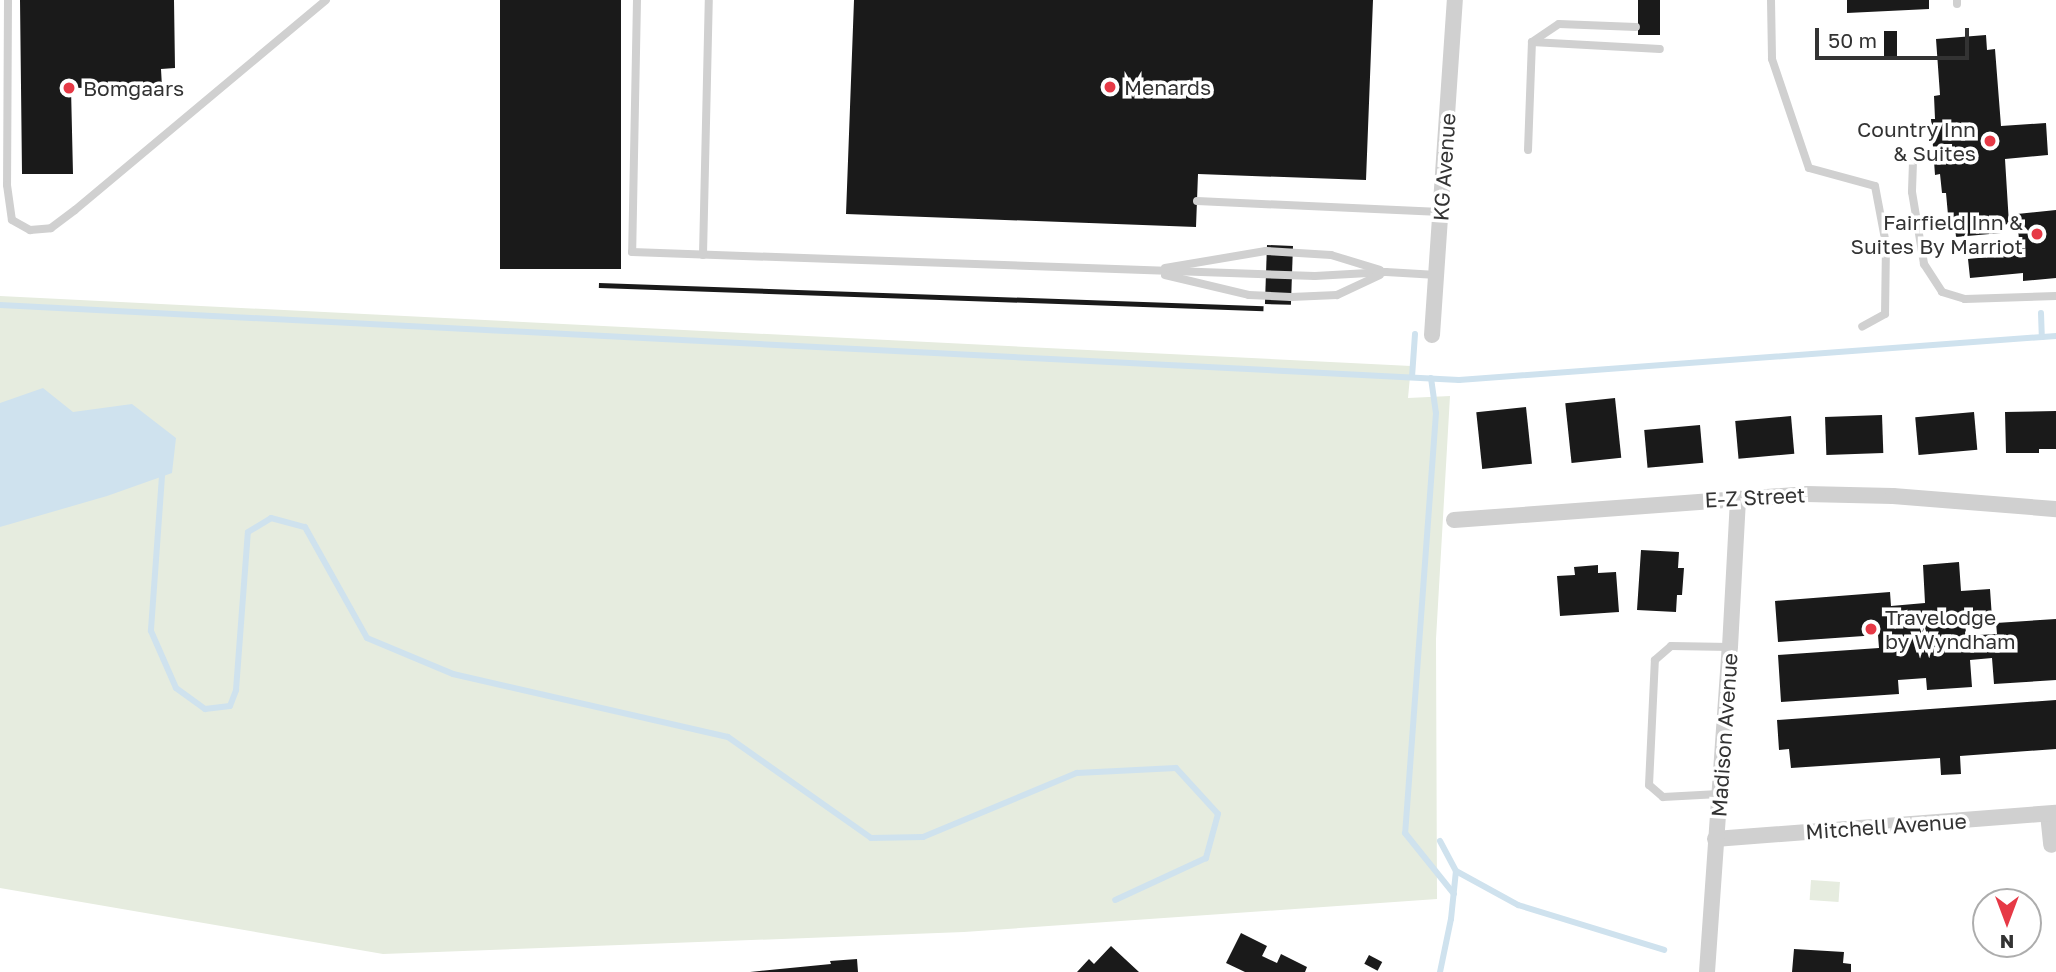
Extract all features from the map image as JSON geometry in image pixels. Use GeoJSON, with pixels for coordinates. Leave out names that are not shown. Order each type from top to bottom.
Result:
{"type":"FeatureCollection","features":[{"type":"Feature","properties":{"kind":"street","name":"KG Avenue"},"geometry":{"type":"LineString","coordinates":[[1432,335],[1455,0]]}},
{"type":"Feature","properties":{"kind":"street","name":"E-Z Street"},"geometry":{"type":"LineString","coordinates":[[1454,520],[1806,494],[1893,496],[2056,509]]}},
{"type":"Feature","properties":{"kind":"street","name":"Madison Avenue"},"geometry":{"type":"LineString","coordinates":[[1707,972],[1738,498]]}},
{"type":"Feature","properties":{"kind":"street","name":"Mitchell Avenue"},"geometry":{"type":"LineString","coordinates":[[1715,839],[2052,814]]}},
{"type":"Feature","properties":{"kind":"street"},"geometry":{"type":"LineString","coordinates":[[2051,845],[2052,814]]}},
{"type":"Feature","properties":{"kind":"lane"},"geometry":{"type":"LineString","coordinates":[[8,0],[7,185],[12,220],[30,230],[51,228],[75,210],[326,0]]}},
{"type":"Feature","properties":{"kind":"lane"},"geometry":{"type":"LineString","coordinates":[[637,0],[632,252],[1315,276],[1386,272],[1437,275]]}},
{"type":"Feature","properties":{"kind":"lane"},"geometry":{"type":"LineString","coordinates":[[703,255],[709,0]]}},
{"type":"Feature","properties":{"kind":"lane"},"geometry":{"type":"LineString","coordinates":[[1771,0],[1772,59],[1810,168],[1875,186],[1886,244],[1885,314],[1862,327]]}},
{"type":"Feature","properties":{"kind":"lane"},"geometry":{"type":"LineString","coordinates":[[1532,42],[1559,24],[1636,27]]}},
{"type":"Feature","properties":{"kind":"lane"},"geometry":{"type":"LineString","coordinates":[[1532,42],[1660,49]]}},
{"type":"Feature","properties":{"kind":"lane"},"geometry":{"type":"LineString","coordinates":[[1528,150],[1532,42]]}},
{"type":"Feature","properties":{"kind":"lane"},"geometry":{"type":"LineString","coordinates":[[1913,162],[1912,192],[1924,264],[1942,292],[1965,299],[2056,296]]}},
{"type":"Feature","properties":{"kind":"lane"},"geometry":{"type":"LineString","coordinates":[[1197,201],[1441,212]]}},
{"type":"Feature","properties":{"kind":"lane"},"geometry":{"type":"LineString","coordinates":[[1148,271],[1266,251],[1331,256],[1386,272]]}},
{"type":"Feature","properties":{"kind":"lane"},"geometry":{"type":"LineString","coordinates":[[1148,271],[1249,295],[1292,297],[1337,295],[1386,272]]}},
{"type":"Feature","properties":{"kind":"lane"},"geometry":{"type":"LineString","coordinates":[[1719,794],[1663,797],[1649,785],[1655,660],[1671,646],[1730,647]]}},
{"type":"Feature","properties":{"kind":"shaded area"},"geometry":{"type":"Polygon","coordinates":[[[0,296],[1411,366],[1408,398],[1450,396],[1436,639],[1437,899],[964,932],[383,954],[0,888],[0,296]]]}},
{"type":"Feature","properties":{"kind":"shaded area"},"geometry":{"type":"Polygon","coordinates":[[[1811,880],[1840,882],[1839,902],[1810,900],[1811,880]]]}},
{"type":"Feature","properties":{"kind":"water"},"geometry":{"type":"Polygon","coordinates":[[[43,388],[73,412],[132,404],[176,438],[172,473],[107,496],[0,527],[0,403],[43,388]]]}},
{"type":"Feature","properties":{"kind":"building","name":"Bomgaars"},"geometry":{"type":"Polygon","coordinates":[[[20,0],[174,0],[175,68],[161,69],[162,87],[71,88],[73,174],[22,174],[20,0]]]}},
{"type":"Feature","properties":{"kind":"building"},"geometry":{"type":"Polygon","coordinates":[[[500,0],[621,0],[621,269],[500,269],[500,0]]]}},
{"type":"Feature","properties":{"kind":"building","name":"Menards"},"geometry":{"type":"Polygon","coordinates":[[[854,0],[1373,0],[1366,180],[1198,174],[1196,227],[846,214],[854,0]]]}},
{"type":"Feature","properties":{"kind":"building"},"geometry":{"type":"Polygon","coordinates":[[[1638,0],[1660,0],[1660,35],[1638,35],[1638,0]]]}},
{"type":"Feature","properties":{"kind":"building"},"geometry":{"type":"Polygon","coordinates":[[[1847,0],[1929,0],[1929,9],[1847,13],[1847,0]]]}},
{"type":"Feature","properties":{"kind":"building"},"geometry":{"type":"Polygon","coordinates":[[[1884,31],[1897,31],[1897,60],[1884,60],[1884,31]]]}},
{"type":"Feature","properties":{"kind":"building","name":"Country Inn & Suites"},"geometry":{"type":"Polygon","coordinates":[[[1986,35],[1987,50],[1995,49],[2001,126],[2046,123],[2048,155],[2005,159],[2009,224],[2001,225],[2001,233],[1956,237],[1955,226],[1949,226],[1946,193],[1942,193],[1940,174],[1935,175],[1931,119],[1935,119],[1934,96],[1940,95],[1936,39],[1986,35]]]}},
{"type":"Feature","properties":{"kind":"building","name":"Fairfield Inn & Suites By Marriot"},"geometry":{"type":"Polygon","coordinates":[[[2056,210],[2056,278],[2023,281],[2023,273],[1970,278],[1968,259],[2020,254],[2017,214],[2056,210]]]}},
{"type":"Feature","properties":{"kind":"building"},"geometry":{"type":"Polygon","coordinates":[[[1267,245],[1293,246],[1291,305],[1265,304],[1267,245]]]}},
{"type":"Feature","properties":{"kind":"building"},"geometry":{"type":"Polygon","coordinates":[[[599,283],[1264,306],[1263,311],[599,288],[599,283]]]}},
{"type":"Feature","properties":{"kind":"building"},"geometry":{"type":"Polygon","coordinates":[[[1615,398],[1621,458],[1572,463],[1565,403],[1615,398]]]}},
{"type":"Feature","properties":{"kind":"building"},"geometry":{"type":"Polygon","coordinates":[[[1526,407],[1532,464],[1482,469],[1476,412],[1526,407]]]}},
{"type":"Feature","properties":{"kind":"building"},"geometry":{"type":"Polygon","coordinates":[[[2056,411],[2056,449],[2039,449],[2039,453],[2006,453],[2005,412],[2056,411]]]}},
{"type":"Feature","properties":{"kind":"building"},"geometry":{"type":"Polygon","coordinates":[[[1974,412],[1977,450],[1919,455],[1915,417],[1974,412]]]}},
{"type":"Feature","properties":{"kind":"building"},"geometry":{"type":"Polygon","coordinates":[[[1882,415],[1883,453],[1826,455],[1825,417],[1882,415]]]}},
{"type":"Feature","properties":{"kind":"building"},"geometry":{"type":"Polygon","coordinates":[[[1791,416],[1794,454],[1739,459],[1735,421],[1791,416]]]}},
{"type":"Feature","properties":{"kind":"building"},"geometry":{"type":"Polygon","coordinates":[[[1700,425],[1703,463],[1648,468],[1644,430],[1700,425]]]}},
{"type":"Feature","properties":{"kind":"building"},"geometry":{"type":"Polygon","coordinates":[[[1641,550],[1679,552],[1678,568],[1684,568],[1682,595],[1677,595],[1676,612],[1637,610],[1641,550]]]}},
{"type":"Feature","properties":{"kind":"building","name":"Travelodge by Wyndham"},"geometry":{"type":"Polygon","coordinates":[[[1959,562],[1961,591],[1990,589],[1992,618],[1965,620],[1967,649],[1980,648],[1979,635],[1997,634],[1996,623],[2056,619],[2056,680],[1994,684],[1992,658],[1970,660],[1972,687],[1927,690],[1926,678],[1898,680],[1899,694],[1781,702],[1778,655],[1879,648],[1878,635],[1778,642],[1775,601],[1890,592],[1891,606],[1925,603],[1923,565],[1959,562]]]}},
{"type":"Feature","properties":{"kind":"building"},"geometry":{"type":"Polygon","coordinates":[[[1598,565],[1598,573],[1616,572],[1619,612],[1560,616],[1557,576],[1575,575],[1574,567],[1598,565]]]}},
{"type":"Feature","properties":{"kind":"building"},"geometry":{"type":"Polygon","coordinates":[[[2056,700],[2056,749],[1960,756],[1961,774],[1941,775],[1940,758],[1791,768],[1789,749],[1779,750],[1777,720],[2056,700]]]}},
{"type":"Feature","properties":{"kind":"building"},"geometry":{"type":"Polygon","coordinates":[[[1241,933],[1267,946],[1262,956],[1277,963],[1281,954],[1307,967],[1305,972],[1245,972],[1226,963],[1241,933]]]}},
{"type":"Feature","properties":{"kind":"building"},"geometry":{"type":"Polygon","coordinates":[[[1111,946],[1139,972],[1077,972],[1089,959],[1094,964],[1111,946]]]}},
{"type":"Feature","properties":{"kind":"building"},"geometry":{"type":"Polygon","coordinates":[[[1794,949],[1844,952],[1843,963],[1851,964],[1851,972],[1792,972],[1794,949]]]}},
{"type":"Feature","properties":{"kind":"building"},"geometry":{"type":"Polygon","coordinates":[[[1369,955],[1382,962],[1378,971],[1364,964],[1369,955]]]}},
{"type":"Feature","properties":{"kind":"building"},"geometry":{"type":"Polygon","coordinates":[[[857,959],[858,972],[750,972],[831,964],[830,961],[857,959]]]}},
{"type":"Feature","properties":{"kind":"waterway"},"geometry":{"type":"LineString","coordinates":[[0,305],[1459,380],[2056,336]]}},
{"type":"Feature","properties":{"kind":"waterway"},"geometry":{"type":"LineString","coordinates":[[2041,313],[2042,337]]}},
{"type":"Feature","properties":{"kind":"waterway"},"geometry":{"type":"LineString","coordinates":[[1412,377],[1415,334]]}},
{"type":"Feature","properties":{"kind":"waterway"},"geometry":{"type":"LineString","coordinates":[[1431,378],[1436,413],[1405,833],[1454,894]]}},
{"type":"Feature","properties":{"kind":"waterway"},"geometry":{"type":"LineString","coordinates":[[162,476],[151,631],[176,688],[205,709],[230,706],[236,690],[248,532],[271,518],[305,527],[367,638],[453,674],[728,737],[871,838],[923,837],[1077,773],[1176,768],[1218,814],[1206,858],[1115,900]]}},
{"type":"Feature","properties":{"kind":"waterway"},"geometry":{"type":"LineString","coordinates":[[1440,841],[1456,871]]}},
{"type":"Feature","properties":{"kind":"waterway"},"geometry":{"type":"LineString","coordinates":[[1440,972],[1451,919],[1456,871],[1518,905],[1664,950]]}},
{"type":"Feature","properties":{"kind":"place","name":"Menards"},"geometry":{"type":"Point","coordinates":[1110,87]}},
{"type":"Feature","properties":{"kind":"place","name":"Bomgaars"},"geometry":{"type":"Point","coordinates":[69,88]}},
{"type":"Feature","properties":{"kind":"place","name":"Country Inn & Suites"},"geometry":{"type":"Point","coordinates":[1990,141]}},
{"type":"Feature","properties":{"kind":"place","name":"Fairfield Inn & Suites By Marriot"},"geometry":{"type":"Point","coordinates":[2037,234]}},
{"type":"Feature","properties":{"kind":"place","name":"Travelodge by Wyndham"},"geometry":{"type":"Point","coordinates":[1871,629]}}]}
